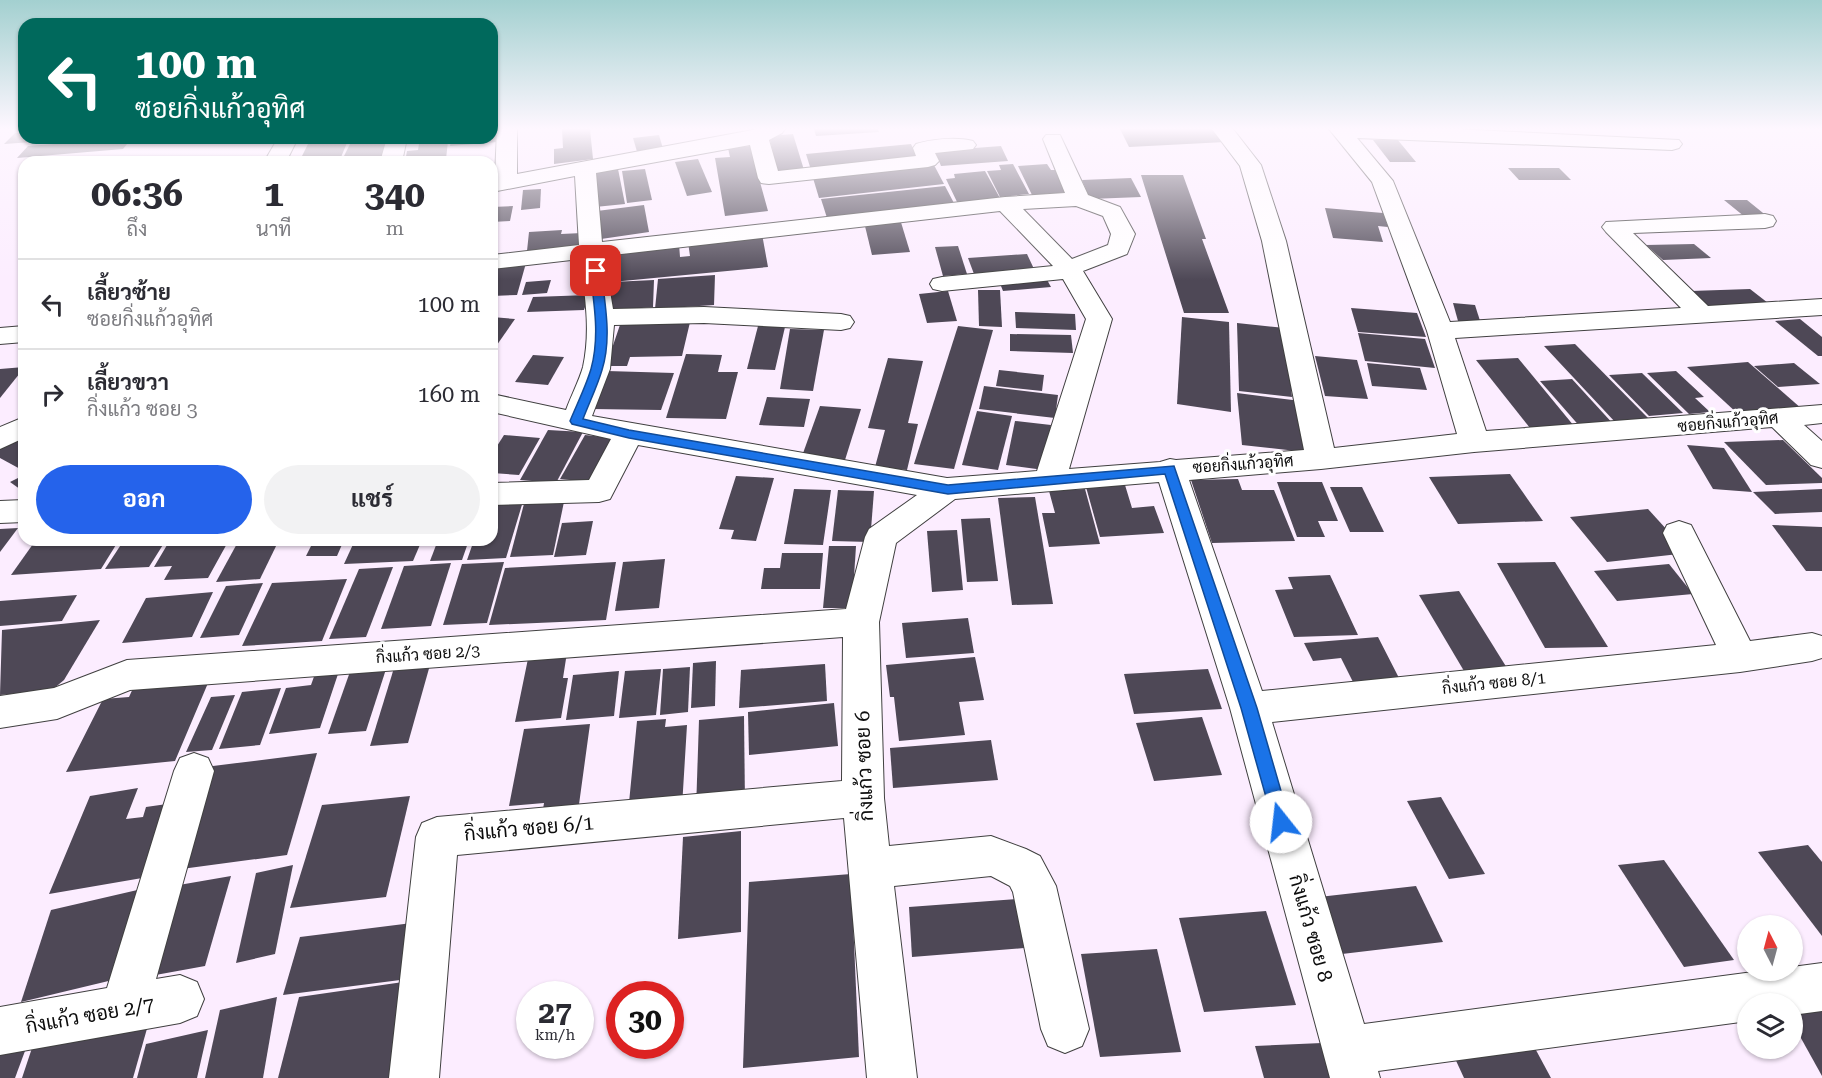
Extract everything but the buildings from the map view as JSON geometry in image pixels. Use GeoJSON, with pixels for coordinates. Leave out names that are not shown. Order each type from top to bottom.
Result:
{"type":"FeatureCollection","features":[{"type":"Feature","properties":{"kind":"street"},"geometry":{"type":"LineString","coordinates":[[499,184],[526,179]]}},
{"type":"Feature","properties":{"kind":"street"},"geometry":{"type":"LineString","coordinates":[[576,421],[596,369],[602,340],[591,250],[586,179]]}},
{"type":"Feature","properties":{"kind":"street"},"geometry":{"type":"LineString","coordinates":[[1070,179],[1079,199]]}},
{"type":"Feature","properties":{"kind":"street"},"geometry":{"type":"LineString","coordinates":[[1255,179],[1274,241],[1321,459]]}},
{"type":"Feature","properties":{"kind":"street"},"geometry":{"type":"LineString","coordinates":[[1381,179],[1440,331],[1474,442]]}},
{"type":"Feature","properties":{"kind":"street"},"geometry":{"type":"LineString","coordinates":[[498,261],[1005,204],[1079,199],[1112,212],[1123,234],[1119,249],[1057,273],[942,284]]}},
{"type":"Feature","properties":{"kind":"street"},"geometry":{"type":"LineString","coordinates":[[1005,204],[1069,268],[1099,319],[1050,480]]}},
{"type":"Feature","properties":{"kind":"street"},"geometry":{"type":"LineString","coordinates":[[1702,315],[1614,227],[1766,221]]}},
{"type":"Feature","properties":{"kind":"street"},"geometry":{"type":"LineString","coordinates":[[1440,331],[1822,308]]}},
{"type":"Feature","properties":{"kind":"street"},"geometry":{"type":"LineString","coordinates":[[601,317],[705,315],[841,322]]}},
{"type":"Feature","properties":{"kind":"street"},"geometry":{"type":"LineString","coordinates":[[0,336],[18,334]]}},
{"type":"Feature","properties":{"kind":"street","name":"ซอยกิ่งแก้วอุทิศ"},"geometry":{"type":"LineString","coordinates":[[498,404],[629,434],[948,489],[1170,469],[1321,459],[1474,442],[1822,414]]}},
{"type":"Feature","properties":{"kind":"street"},"geometry":{"type":"LineString","coordinates":[[1779,418],[1822,458]]}},
{"type":"Feature","properties":{"kind":"street"},"geometry":{"type":"LineString","coordinates":[[0,439],[18,429]]}},
{"type":"Feature","properties":{"kind":"street"},"geometry":{"type":"LineString","coordinates":[[498,494],[599,491],[629,434]]}},
{"type":"Feature","properties":{"kind":"street","name":"กิ่งแก้ว ซอย 8"},"geometry":{"type":"LineString","coordinates":[[1170,469],[1249,708],[1351,1064]]}},
{"type":"Feature","properties":{"kind":"street","name":"กิ่งแก้ว ซอย 6"},"geometry":{"type":"LineString","coordinates":[[892,1078],[863,798],[861,622],[881,537],[948,489]]}},
{"type":"Feature","properties":{"kind":"street"},"geometry":{"type":"LineString","coordinates":[[0,512],[18,511]]}},
{"type":"Feature","properties":{"kind":"street"},"geometry":{"type":"LineString","coordinates":[[1679,533],[1740,657]]}},
{"type":"Feature","properties":{"kind":"street","name":"กิ่งแก้ว ซอย 2/3"},"geometry":{"type":"LineString","coordinates":[[0,712],[57,703],[127,675],[861,622]]}},
{"type":"Feature","properties":{"kind":"street","name":"กิ่งแก้ว ซอย 8/1"},"geometry":{"type":"LineString","coordinates":[[1249,708],[1740,657],[1812,647]]}},
{"type":"Feature","properties":{"kind":"street"},"geometry":{"type":"LineString","coordinates":[[124,1009],[194,771]]}},
{"type":"Feature","properties":{"kind":"street","name":"กิ่งแก้ว ซอย 6/1"},"geometry":{"type":"LineString","coordinates":[[414,1078],[437,837],[863,798]]}},
{"type":"Feature","properties":{"kind":"street"},"geometry":{"type":"LineString","coordinates":[[869,868],[991,856],[1025,871],[1034,886],[1065,1029]]}},
{"type":"Feature","properties":{"kind":"street"},"geometry":{"type":"LineString","coordinates":[[1351,1064],[1822,987]]}},
{"type":"Feature","properties":{"kind":"street","name":"กิ่งแก้ว ซอย 2/7"},"geometry":{"type":"LineString","coordinates":[[0,1031],[180,999]]}},
{"type":"Feature","properties":{"kind":"route"},"geometry":{"type":"LineString","coordinates":[[596,271],[602,340],[596,369],[576,421],[629,434],[948,489],[1170,469],[1249,708],[1281,822]]}}]}
